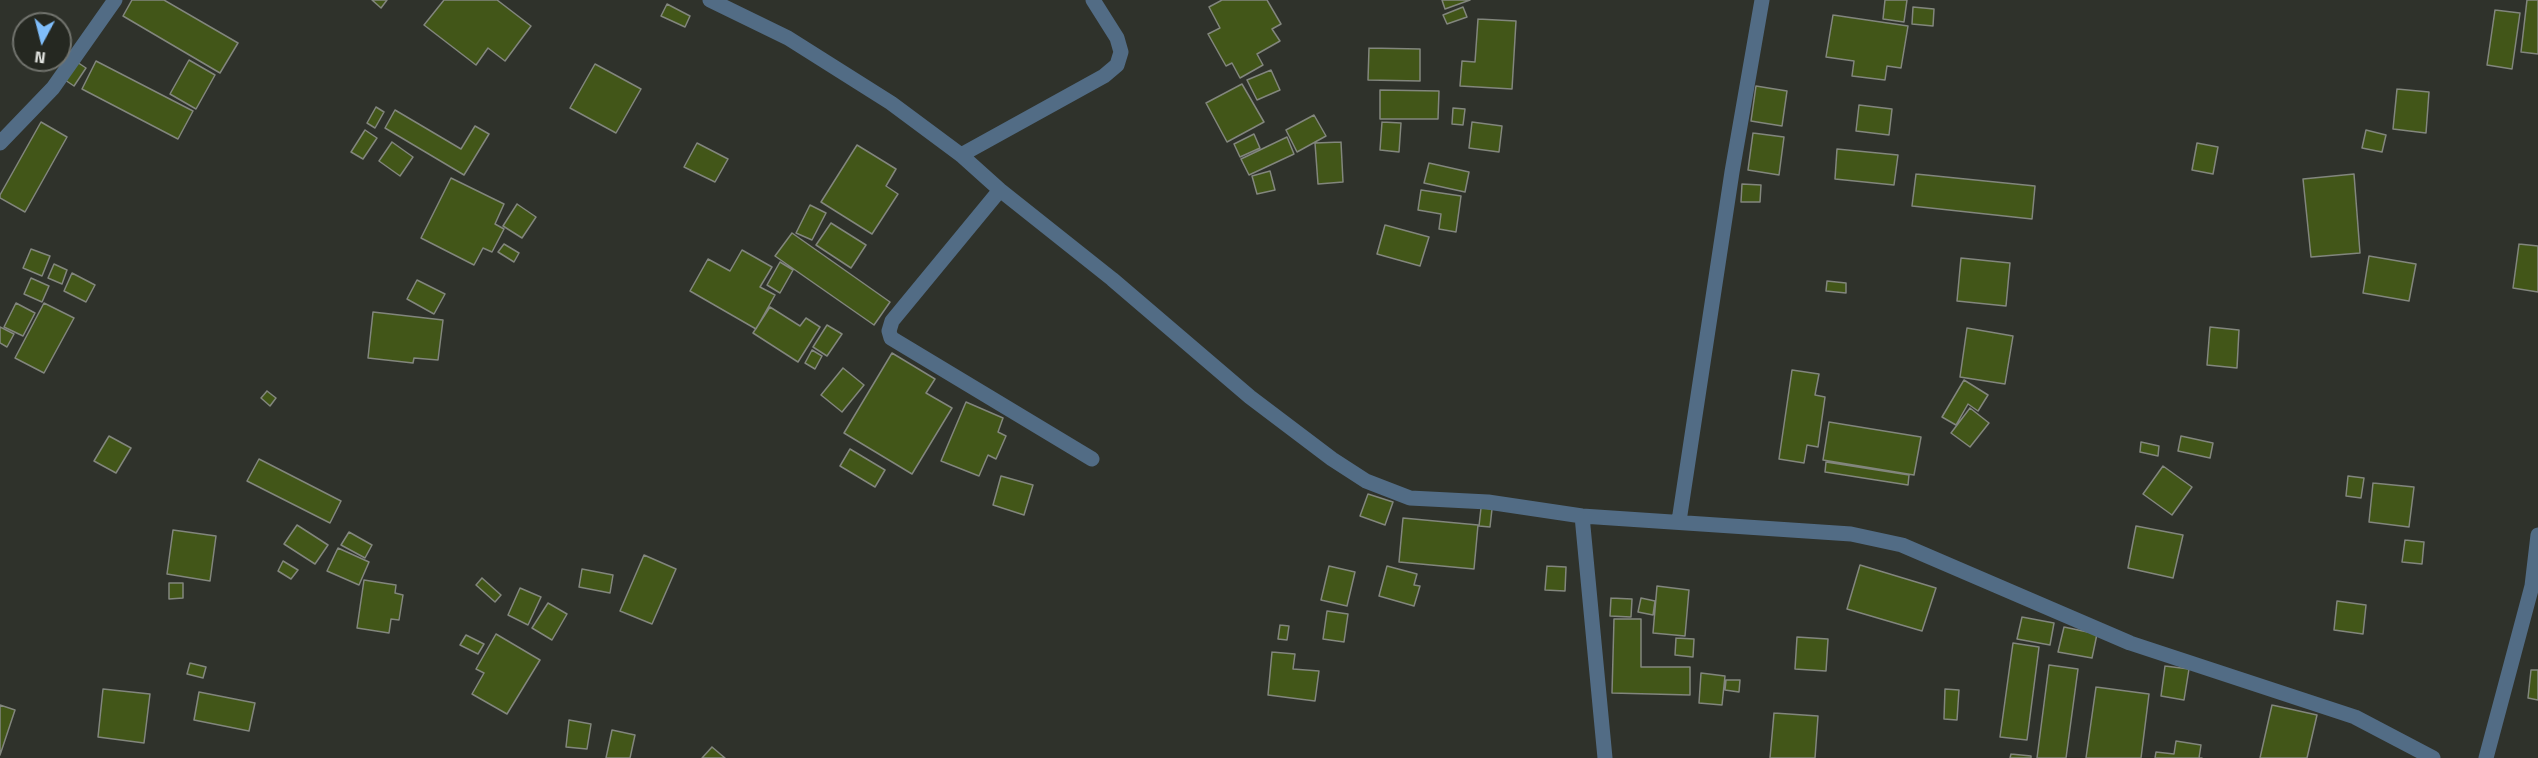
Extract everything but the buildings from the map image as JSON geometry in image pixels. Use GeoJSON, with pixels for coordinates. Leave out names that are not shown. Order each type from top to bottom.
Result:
{"type":"FeatureCollection","features":[{"type":"Feature","properties":{"kind":"street"},"geometry":{"type":"LineString","coordinates":[[0,144],[53,88],[115,0]]}},
{"type":"Feature","properties":{"kind":"street"},"geometry":{"type":"LineString","coordinates":[[710,0],[788,38],[891,103],[962,155],[1000,190],[1112,279],[1250,397],[1332,459],[1366,481],[1410,498],[1488,502],[1582,516],[1851,534],[1902,544],[2130,643],[2355,717],[2433,758]]}},
{"type":"Feature","properties":{"kind":"street"},"geometry":{"type":"LineString","coordinates":[[962,155],[1104,75],[1117,65],[1121,52],[1117,38],[1093,0]]}},
{"type":"Feature","properties":{"kind":"street"},"geometry":{"type":"LineString","coordinates":[[1679,521],[1732,172],[1762,0]]}},
{"type":"Feature","properties":{"kind":"street"},"geometry":{"type":"LineString","coordinates":[[1000,190],[892,321],[889,331],[891,338],[1092,459]]}},
{"type":"Feature","properties":{"kind":"street"},"geometry":{"type":"LineString","coordinates":[[1582,516],[1605,758]]}},
{"type":"Feature","properties":{"kind":"street"},"geometry":{"type":"LineString","coordinates":[[2486,758],[2532,586],[2538,535]]}}]}
